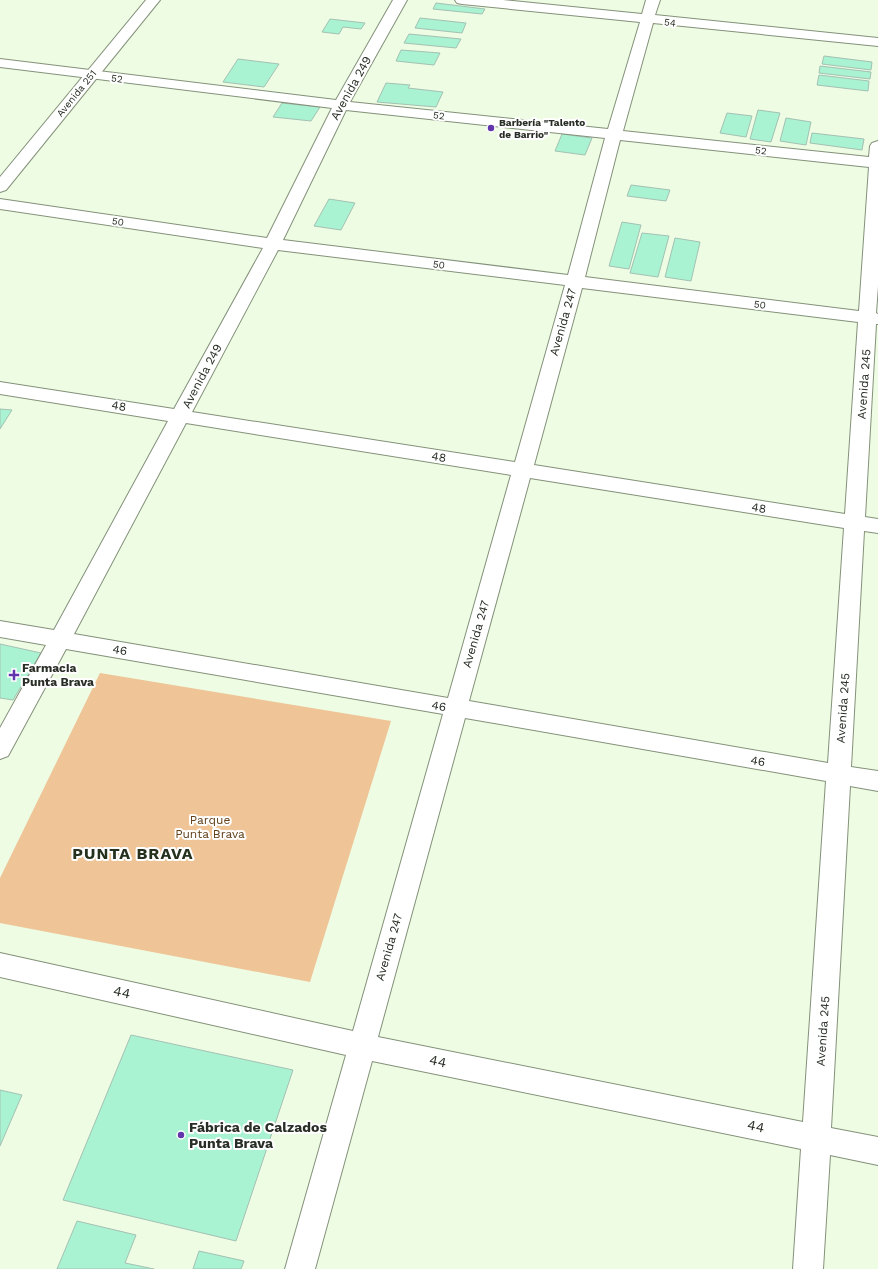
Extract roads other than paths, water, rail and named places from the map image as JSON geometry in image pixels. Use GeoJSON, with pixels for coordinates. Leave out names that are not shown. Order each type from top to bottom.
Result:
{"type":"FeatureCollection","features":[{"type":"Feature","properties":{"kind":"street","name":"Avenida 251"},"geometry":{"type":"LineString","coordinates":[[0,187],[153,0]]}},
{"type":"Feature","properties":{"kind":"street","name":"Avenida 249"},"geometry":{"type":"LineString","coordinates":[[0,750],[273,244],[341,105],[400,0]]}},
{"type":"Feature","properties":{"kind":"street","name":"54"},"geometry":{"type":"LineString","coordinates":[[462,0],[878,42]]}},
{"type":"Feature","properties":{"kind":"street","name":"Avenida 247"},"geometry":{"type":"LineString","coordinates":[[300,1269],[575,281],[614,134],[653,0]]}},
{"type":"Feature","properties":{"kind":"street","name":"52"},"geometry":{"type":"LineString","coordinates":[[0,63],[341,105],[877,163]]}},
{"type":"Feature","properties":{"kind":"street","name":"Avenida 245"},"geometry":{"type":"LineString","coordinates":[[808,1269],[855,523],[873,318],[878,146]]}},
{"type":"Feature","properties":{"kind":"street","name":"50"},"geometry":{"type":"LineString","coordinates":[[0,204],[273,244],[873,318]]}},
{"type":"Feature","properties":{"kind":"street","name":"48"},"geometry":{"type":"LineString","coordinates":[[0,388],[181,415],[522,471],[878,526]]}},
{"type":"Feature","properties":{"kind":"street","name":"46"},"geometry":{"type":"LineString","coordinates":[[0,629],[878,781]]}},
{"type":"Feature","properties":{"kind":"street","name":"44"},"geometry":{"type":"LineString","coordinates":[[0,966],[362,1046],[878,1151]]}},
{"type":"Feature","properties":{"kind":"place","name":"Barbería \"Talento de Barrio\""},"geometry":{"type":"Point","coordinates":[491,128]}},
{"type":"Feature","properties":{"kind":"place","name":"Farmacia Punta Brava"},"geometry":{"type":"Point","coordinates":[14,675]}},
{"type":"Feature","properties":{"kind":"place","name":"Fábrica de Calzados Punta Brava"},"geometry":{"type":"Point","coordinates":[181,1135]}},
{"type":"Feature","properties":{"kind":"district","name":"PUNTA BRAVA"},"geometry":{"type":"Point","coordinates":[133,853]}},
{"type":"Feature","properties":{"kind":"park label","name":"Parque Punta Brava"},"geometry":{"type":"Point","coordinates":[210,827]}}]}
